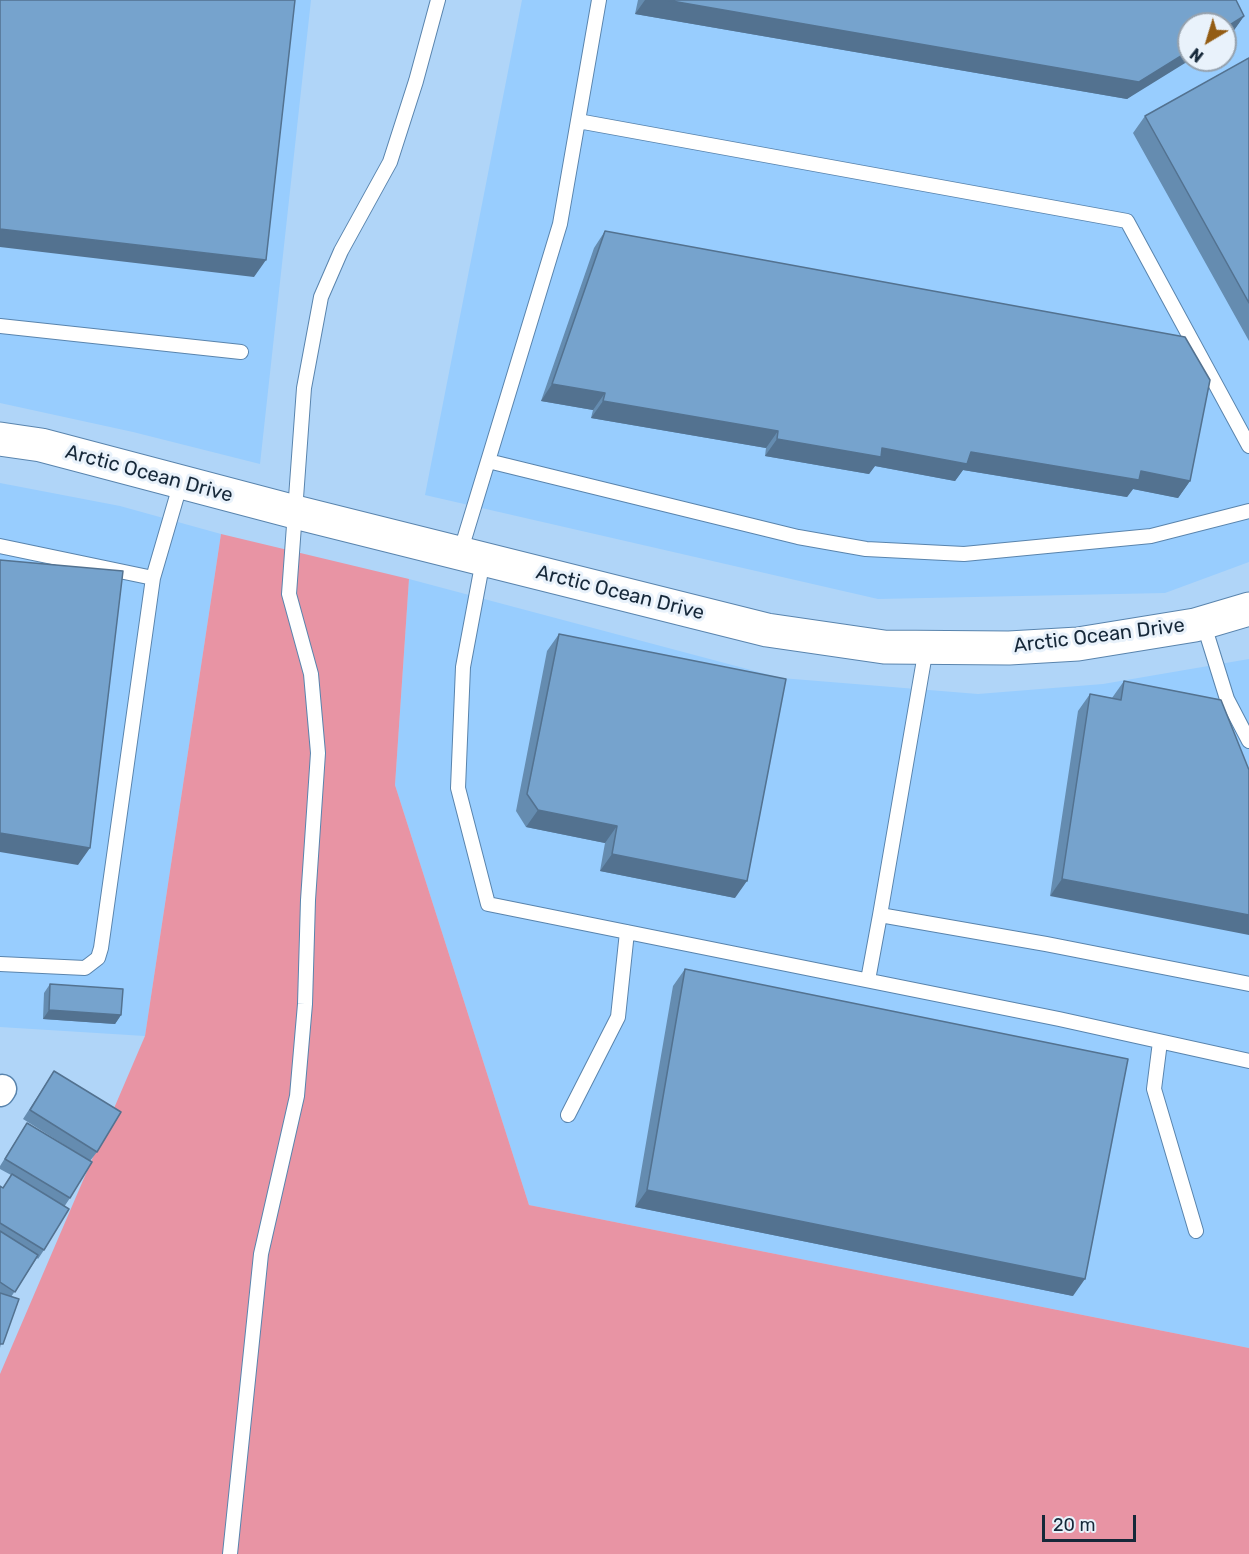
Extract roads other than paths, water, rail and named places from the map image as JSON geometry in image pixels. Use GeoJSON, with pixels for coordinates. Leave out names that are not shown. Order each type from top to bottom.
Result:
{"type":"FeatureCollection","features":[{"type":"Feature","properties":{"kind":"street","name":"Arctic Ocean Drive"},"geometry":{"type":"LineString","coordinates":[[0,439],[41,445],[295,512],[767,630],[885,647],[1009,648],[1078,644],[1203,622],[1249,609]]}},
{"type":"Feature","properties":{"kind":"lane"},"geometry":{"type":"LineString","coordinates":[[230,1554],[261,1254],[297,1096],[305,1004],[308,900],[318,753],[310,674],[289,594],[304,388],[321,297],[342,251],[390,162],[416,81],[438,0]]}},
{"type":"Feature","properties":{"kind":"lane"},"geometry":{"type":"LineString","coordinates":[[599,0],[560,224],[489,461],[472,556],[463,667],[458,788],[488,904],[868,980],[1249,1061]]}},
{"type":"Feature","properties":{"kind":"lane"},"geometry":{"type":"LineString","coordinates":[[578,121],[1127,221],[1249,446]]}},
{"type":"Feature","properties":{"kind":"lane"},"geometry":{"type":"LineString","coordinates":[[0,326],[241,352]]}},
{"type":"Feature","properties":{"kind":"lane"},"geometry":{"type":"LineString","coordinates":[[489,461],[798,537],[866,549],[964,554],[1140,538],[1249,511]]}},
{"type":"Feature","properties":{"kind":"lane"},"geometry":{"type":"LineString","coordinates":[[0,964],[85,968],[98,958],[153,578],[181,482]]}},
{"type":"Feature","properties":{"kind":"lane"},"geometry":{"type":"LineString","coordinates":[[0,546],[153,578]]}},
{"type":"Feature","properties":{"kind":"lane"},"geometry":{"type":"LineString","coordinates":[[1203,622],[1227,699],[1249,741]]}},
{"type":"Feature","properties":{"kind":"lane"},"geometry":{"type":"LineString","coordinates":[[868,980],[926,648]]}},
{"type":"Feature","properties":{"kind":"lane"},"geometry":{"type":"LineString","coordinates":[[880,915],[1046,944],[1249,984]]}},
{"type":"Feature","properties":{"kind":"lane"},"geometry":{"type":"LineString","coordinates":[[568,1115],[618,1017],[627,932]]}},
{"type":"Feature","properties":{"kind":"lane"},"geometry":{"type":"LineString","coordinates":[[1160,1042],[1154,1089],[1196,1231]]}}]}
